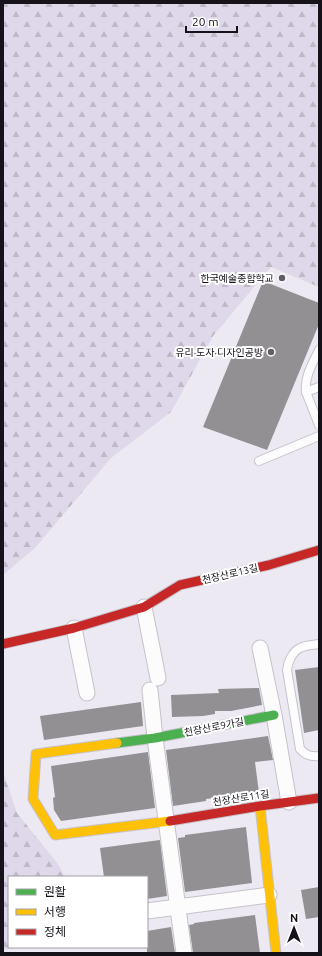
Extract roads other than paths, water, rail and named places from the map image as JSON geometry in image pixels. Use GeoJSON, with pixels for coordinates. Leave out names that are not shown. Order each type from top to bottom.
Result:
{"type":"FeatureCollection","features":[{"type":"Feature","properties":{"kind":"street","name":"천장산로13길"},"geometry":{"type":"LineString","coordinates":[[3,644],[74,628],[144,607],[180,585],[269,565],[319,550]]}},
{"type":"Feature","properties":{"kind":"street"},"geometry":{"type":"LineString","coordinates":[[144,607],[154,684],[155,738],[184,953]]}},
{"type":"Feature","properties":{"kind":"street"},"geometry":{"type":"LineString","coordinates":[[74,628],[87,693]]}},
{"type":"Feature","properties":{"kind":"street"},"geometry":{"type":"LineString","coordinates":[[260,648],[274,715],[289,802]]}},
{"type":"Feature","properties":{"kind":"street","name":"천장산로9가길"},"geometry":{"type":"LineString","coordinates":[[166,822],[55,835],[34,799],[36,754],[155,738],[274,715]]}},
{"type":"Feature","properties":{"kind":"street","name":"천장산로11길"},"geometry":{"type":"LineString","coordinates":[[166,822],[260,806],[319,798]]}},
{"type":"Feature","properties":{"kind":"street"},"geometry":{"type":"LineString","coordinates":[[260,806],[276,953]]}},
{"type":"Feature","properties":{"kind":"street"},"geometry":{"type":"LineString","coordinates":[[148,911],[269,895]]}},
{"type":"Feature","properties":{"kind":"lane"},"geometry":{"type":"LineString","coordinates":[[319,350],[306,379],[305,386],[319,425]]}},
{"type":"Feature","properties":{"kind":"lane"},"geometry":{"type":"LineString","coordinates":[[306,392],[319,387]]}},
{"type":"Feature","properties":{"kind":"lane"},"geometry":{"type":"LineString","coordinates":[[259,461],[319,436]]}},
{"type":"Feature","properties":{"kind":"lane"},"geometry":{"type":"LineString","coordinates":[[319,644],[299,648],[288,664],[288,670],[300,749],[307,756],[319,756]]}},
{"type":"Feature","properties":{"kind":"place","name":"한국예술종합학교"},"geometry":{"type":"Point","coordinates":[282,278]}},
{"type":"Feature","properties":{"kind":"place","name":"유리·도자·디자인공방"},"geometry":{"type":"Point","coordinates":[271,352]}}]}
